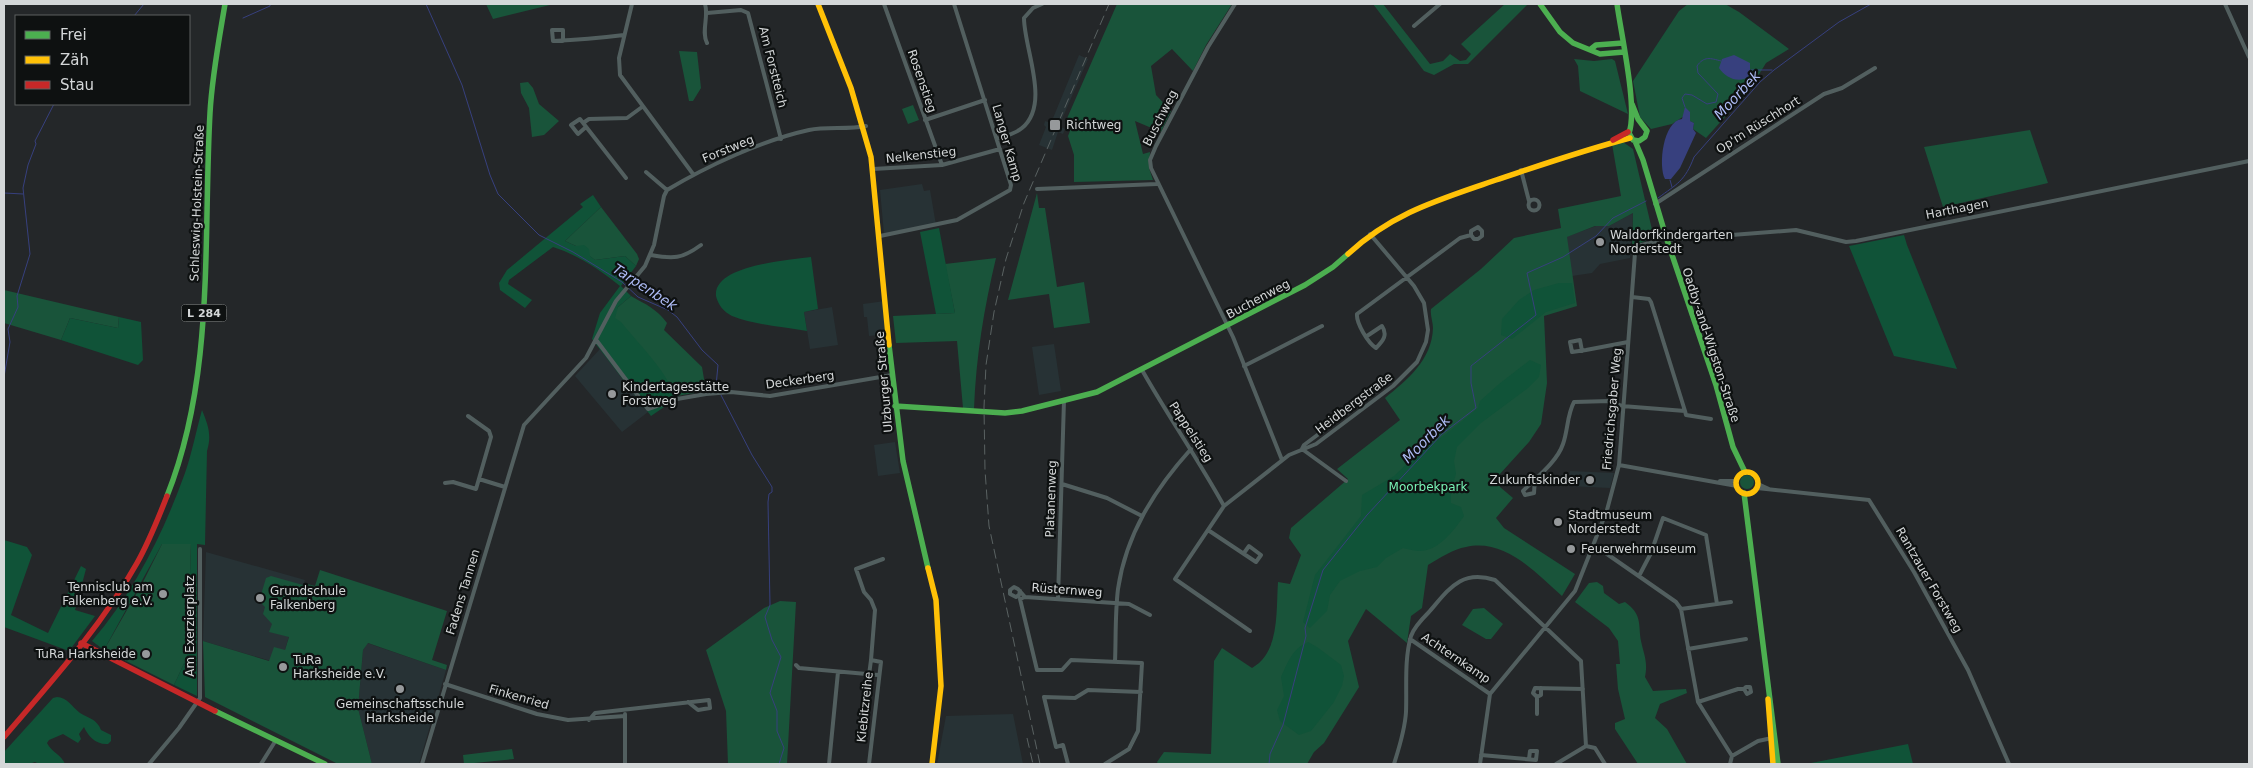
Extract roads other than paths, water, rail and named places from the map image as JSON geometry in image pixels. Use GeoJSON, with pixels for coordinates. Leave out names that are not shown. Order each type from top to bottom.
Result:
{"type":"FeatureCollection","features":[{"type":"Feature","properties":{"kind":"main road","name":"Schleswig-Holstein-Straße"},"geometry":{"type":"LineString","coordinates":[[4,737],[81,643],[124,585],[144,550],[174,479],[188,430],[200,353],[204,310],[210,105],[225,4]]}},
{"type":"Feature","properties":{"kind":"main road","name":"Ulzburger Straße"},"geometry":{"type":"LineString","coordinates":[[818,4],[851,88],[864,127],[873,169],[895,406],[905,473],[936,600],[941,686],[932,764]]}},
{"type":"Feature","properties":{"kind":"main road"},"geometry":{"type":"LineString","coordinates":[[1540,4],[1568,41],[1581,48],[1591,49],[1596,53],[1624,52]]}},
{"type":"Feature","properties":{"kind":"main road"},"geometry":{"type":"LineString","coordinates":[[1617,4],[1632,104],[1631,137],[1643,160],[1667,240]]}},
{"type":"Feature","properties":{"kind":"main road"},"geometry":{"type":"LineString","coordinates":[[1591,49],[1596,45],[1623,43]]}},
{"type":"Feature","properties":{"kind":"main road"},"geometry":{"type":"LineString","coordinates":[[1632,104],[1647,131],[1643,140],[1643,160]]}},
{"type":"Feature","properties":{"kind":"main road"},"geometry":{"type":"LineString","coordinates":[[1632,125],[1641,123]]}},
{"type":"Feature","properties":{"kind":"main road"},"geometry":{"type":"LineString","coordinates":[[1631,137],[1643,140]]}},
{"type":"Feature","properties":{"kind":"main road","name":"Buchenweg"},"geometry":{"type":"LineString","coordinates":[[895,406],[970,413],[1022,411],[1096,392],[1228,326],[1322,275],[1370,234],[1414,209],[1521,170],[1612,141],[1631,137]]}},
{"type":"Feature","properties":{"kind":"main road","name":"Oadby-and-Wigston-Straße"},"geometry":{"type":"LineString","coordinates":[[1667,240],[1716,385],[1743,473],[1754,474],[1757,486]]}},
{"type":"Feature","properties":{"kind":"main road"},"geometry":{"type":"LineString","coordinates":[[1743,473],[1736,483],[1746,494],[1746,512],[1773,738],[1778,764]]}},
{"type":"Feature","properties":{"kind":"main road"},"geometry":{"type":"LineString","coordinates":[[1746,494],[1757,486]]}},
{"type":"Feature","properties":{"kind":"main road","name":"Am Exerzierplatz"},"geometry":{"type":"LineString","coordinates":[[81,643],[325,764]]}},
{"type":"Feature","properties":{"kind":"main road"},"geometry":{"type":"LineString","coordinates":[[1773,738],[1773,764]]}},
{"type":"Feature","properties":{"kind":"street"},"geometry":{"type":"LineString","coordinates":[[632,4],[618,60],[620,73],[642,107],[693,174]]}},
{"type":"Feature","properties":{"kind":"street"},"geometry":{"type":"LineString","coordinates":[[705,4],[707,13],[704,36],[708,43]]}},
{"type":"Feature","properties":{"kind":"street","name":"Rosenstieg"},"geometry":{"type":"LineString","coordinates":[[884,4],[942,165]]}},
{"type":"Feature","properties":{"kind":"street","name":"Langer Kamp"},"geometry":{"type":"LineString","coordinates":[[880,236],[957,220],[1010,190],[1011,185],[954,4]]}},
{"type":"Feature","properties":{"kind":"street"},"geometry":{"type":"LineString","coordinates":[[997,139],[1016,132],[1026,124],[1032,114],[1035,82],[1024,18],[1033,8],[1042,4]]}},
{"type":"Feature","properties":{"kind":"street","name":"Buschweg"},"geometry":{"type":"LineString","coordinates":[[1235,4],[1208,47],[1152,153],[1151,168],[1157,184],[1228,326],[1282,460]]}},
{"type":"Feature","properties":{"kind":"street"},"geometry":{"type":"LineString","coordinates":[[1414,26],[1440,4]]}},
{"type":"Feature","properties":{"kind":"street"},"geometry":{"type":"LineString","coordinates":[[2225,4],[2249,57]]}},
{"type":"Feature","properties":{"kind":"street","name":"Am Forstteich"},"geometry":{"type":"LineString","coordinates":[[707,13],[742,10],[749,14],[781,139]]}},
{"type":"Feature","properties":{"kind":"street"},"geometry":{"type":"LineString","coordinates":[[563,40],[624,35]]}},
{"type":"Feature","properties":{"kind":"street","name":"Op'm Rüschhort"},"geometry":{"type":"LineString","coordinates":[[1655,204],[1824,94],[1842,88],[1875,68]]}},
{"type":"Feature","properties":{"kind":"street","name":"Langer Kamp"},"geometry":{"type":"LineString","coordinates":[[925,120],[985,100]]}},
{"type":"Feature","properties":{"kind":"street"},"geometry":{"type":"LineString","coordinates":[[583,123],[589,119],[627,118],[642,107]]}},
{"type":"Feature","properties":{"kind":"street"},"geometry":{"type":"LineString","coordinates":[[586,127],[578,134],[571,125],[580,119],[626,178]]}},
{"type":"Feature","properties":{"kind":"street","name":"Forstweg"},"geometry":{"type":"LineString","coordinates":[[667,190],[693,174],[781,139],[810,130],[864,127]]}},
{"type":"Feature","properties":{"kind":"street","name":"Nelkenstieg"},"geometry":{"type":"LineString","coordinates":[[873,169],[942,165],[1000,149]]}},
{"type":"Feature","properties":{"kind":"street","name":"Harthagen"},"geometry":{"type":"LineString","coordinates":[[1667,240],[1796,230],[1846,242],[1856,241],[2249,161]]}},
{"type":"Feature","properties":{"kind":"street"},"geometry":{"type":"LineString","coordinates":[[1521,170],[1530,201]]}},
{"type":"Feature","properties":{"kind":"street"},"geometry":{"type":"LineString","coordinates":[[597,341],[616,301],[645,266],[651,255],[667,190],[646,172]]}},
{"type":"Feature","properties":{"kind":"street"},"geometry":{"type":"LineString","coordinates":[[1037,189],[1157,184]]}},
{"type":"Feature","properties":{"kind":"street","name":"Heidbergstraße"},"geometry":{"type":"LineString","coordinates":[[1250,631],[1175,579],[1224,506],[1282,460],[1302,449],[1313,446],[1370,404],[1405,376],[1417,362],[1426,342],[1428,321],[1424,303],[1407,277],[1370,234]]}},
{"type":"Feature","properties":{"kind":"street"},"geometry":{"type":"LineString","coordinates":[[1366,336],[1382,326],[1385,330],[1385,337],[1376,348],[1366,336],[1357,319],[1357,314],[1460,238],[1471,235]]}},
{"type":"Feature","properties":{"kind":"street","name":"Friedrichsgaber Weg"},"geometry":{"type":"LineString","coordinates":[[1490,694],[1546,628],[1579,583],[1608,510],[1619,465],[1635,253],[1638,246],[1658,241]]}},
{"type":"Feature","properties":{"kind":"street"},"geometry":{"type":"LineString","coordinates":[[651,255],[669,258],[686,256],[701,246]]}},
{"type":"Feature","properties":{"kind":"street"},"geometry":{"type":"LineString","coordinates":[[1632,297],[1649,298],[1652,302],[1686,415],[1710,419]]}},
{"type":"Feature","properties":{"kind":"street"},"geometry":{"type":"LineString","coordinates":[[1244,366],[1322,326]]}},
{"type":"Feature","properties":{"kind":"street","name":"Deckerberg"},"geometry":{"type":"LineString","coordinates":[[597,341],[648,409],[677,399],[723,392],[770,396],[892,375]]}},
{"type":"Feature","properties":{"kind":"street","name":"Fadens Tannen"},"geometry":{"type":"LineString","coordinates":[[422,764],[524,425],[586,358],[597,341]]}},
{"type":"Feature","properties":{"kind":"street"},"geometry":{"type":"LineString","coordinates":[[1582,351],[1628,342]]}},
{"type":"Feature","properties":{"kind":"street","name":"Pappelstieg"},"geometry":{"type":"LineString","coordinates":[[1142,370],[1160,403],[1191,448],[1224,506]]}},
{"type":"Feature","properties":{"kind":"street"},"geometry":{"type":"LineString","coordinates":[[1346,480],[1302,449],[1304,445],[1376,391]]}},
{"type":"Feature","properties":{"kind":"street","name":"Platanenweg"},"geometry":{"type":"LineString","coordinates":[[1058,599],[1064,400]]}},
{"type":"Feature","properties":{"kind":"street"},"geometry":{"type":"LineString","coordinates":[[1535,478],[1562,446],[1569,410],[1574,402],[1610,400],[1622,406],[1685,411]]}},
{"type":"Feature","properties":{"kind":"street"},"geometry":{"type":"LineString","coordinates":[[445,483],[453,482],[476,489],[492,437],[489,431],[468,416]]}},
{"type":"Feature","properties":{"kind":"street"},"geometry":{"type":"LineString","coordinates":[[1117,603],[1125,558],[1142,516],[1162,483],[1191,448]]}},
{"type":"Feature","properties":{"kind":"street"},"geometry":{"type":"LineString","coordinates":[[1619,465],[1718,482],[1736,483]]}},
{"type":"Feature","properties":{"kind":"street"},"geometry":{"type":"LineString","coordinates":[[479,479],[505,487]]}},
{"type":"Feature","properties":{"kind":"street"},"geometry":{"type":"LineString","coordinates":[[1062,484],[1107,498],[1142,516]]}},
{"type":"Feature","properties":{"kind":"street","name":"Rantzauer Forstweg"},"geometry":{"type":"LineString","coordinates":[[1757,486],[1869,500],[1914,572],[1968,670],[2009,764]]}},
{"type":"Feature","properties":{"kind":"street"},"geometry":{"type":"LineString","coordinates":[[1639,576],[1663,518],[1706,535],[1718,604]]}},
{"type":"Feature","properties":{"kind":"street"},"geometry":{"type":"LineString","coordinates":[[1208,530],[1256,562],[1261,555],[1249,546],[1244,553]]}},
{"type":"Feature","properties":{"kind":"street"},"geometry":{"type":"LineString","coordinates":[[1594,545],[1676,602],[1681,609],[1698,702],[1732,756]]}},
{"type":"Feature","properties":{"kind":"street","name":"Am Exerzierplatz"},"geometry":{"type":"LineString","coordinates":[[197,702],[200,698],[200,549]]}},
{"type":"Feature","properties":{"kind":"street","name":"Kiebitzreihe"},"geometry":{"type":"LineString","coordinates":[[869,674],[875,610],[871,600],[864,592],[856,569],[883,559]]}},
{"type":"Feature","properties":{"kind":"street"},"geometry":{"type":"LineString","coordinates":[[1394,764],[1406,714],[1412,632],[1457,582],[1469,577],[1484,576],[1495,580],[1581,661],[1586,746]]}},
{"type":"Feature","properties":{"kind":"street","name":"Rüsternweg"},"geometry":{"type":"LineString","coordinates":[[1020,591],[1020,594],[1016,597],[1011,596],[1010,590],[1014,587],[1020,591],[1024,597],[1129,604],[1150,615]]}},
{"type":"Feature","properties":{"kind":"street"},"geometry":{"type":"LineString","coordinates":[[1016,597],[1024,597]]}},
{"type":"Feature","properties":{"kind":"street"},"geometry":{"type":"LineString","coordinates":[[1024,597],[1020,599],[1038,670],[1062,670],[1071,660],[1142,663],[1140,725],[1135,740],[1123,754],[1106,764]]}},
{"type":"Feature","properties":{"kind":"street"},"geometry":{"type":"LineString","coordinates":[[1681,609],[1731,602]]}},
{"type":"Feature","properties":{"kind":"street","name":"Rüsternweg"},"geometry":{"type":"LineString","coordinates":[[1115,662],[1117,603]]}},
{"type":"Feature","properties":{"kind":"street","name":"Achternkamp"},"geometry":{"type":"LineString","coordinates":[[1410,639],[1490,694]]}},
{"type":"Feature","properties":{"kind":"street"},"geometry":{"type":"LineString","coordinates":[[1688,649],[1746,639]]}},
{"type":"Feature","properties":{"kind":"street","name":"Kiebitzreihe"},"geometry":{"type":"LineString","coordinates":[[869,764],[881,662],[871,660]]}},
{"type":"Feature","properties":{"kind":"street"},"geometry":{"type":"LineString","coordinates":[[796,665],[799,668],[878,675]]}},
{"type":"Feature","properties":{"kind":"street"},"geometry":{"type":"LineString","coordinates":[[830,764],[838,672]]}},
{"type":"Feature","properties":{"kind":"street","name":"Finkenried"},"geometry":{"type":"LineString","coordinates":[[445,684],[537,714],[568,720],[625,716]]}},
{"type":"Feature","properties":{"kind":"street"},"geometry":{"type":"LineString","coordinates":[[1537,697],[1541,695],[1542,688]]}},
{"type":"Feature","properties":{"kind":"street"},"geometry":{"type":"LineString","coordinates":[[1537,714],[1537,697],[1534,695],[1534,689],[1583,689]]}},
{"type":"Feature","properties":{"kind":"street"},"geometry":{"type":"LineString","coordinates":[[1698,702],[1738,689],[1744,689]]}},
{"type":"Feature","properties":{"kind":"street"},"geometry":{"type":"LineString","coordinates":[[1068,764],[1063,745],[1056,747],[1044,697],[1076,698],[1088,690],[1141,692]]}},
{"type":"Feature","properties":{"kind":"street"},"geometry":{"type":"LineString","coordinates":[[1480,764],[1490,694]]}},
{"type":"Feature","properties":{"kind":"street","name":"Finkenried"},"geometry":{"type":"LineString","coordinates":[[589,720],[595,712],[688,702],[709,700],[710,708],[698,710],[688,702]]}},
{"type":"Feature","properties":{"kind":"street"},"geometry":{"type":"LineString","coordinates":[[149,764],[180,728],[197,702]]}},
{"type":"Feature","properties":{"kind":"street"},"geometry":{"type":"LineString","coordinates":[[625,709],[625,764]]}},
{"type":"Feature","properties":{"kind":"street"},"geometry":{"type":"LineString","coordinates":[[1730,764],[1732,756],[1758,741],[1773,738]]}},
{"type":"Feature","properties":{"kind":"street"},"geometry":{"type":"LineString","coordinates":[[261,764],[276,740]]}},
{"type":"Feature","properties":{"kind":"street"},"geometry":{"type":"LineString","coordinates":[[1556,764],[1586,746],[1595,748],[1605,764]]}},
{"type":"Feature","properties":{"kind":"street"},"geometry":{"type":"LineString","coordinates":[[1481,755],[1529,759]]}},
{"type":"Feature","properties":{"kind":"water"},"geometry":{"type":"Polygon","coordinates":[[[1734,55],[1750,63],[1750,75],[1742,80],[1733,79],[1725,75],[1719,68],[1722,59],[1734,55]]]}},
{"type":"Feature","properties":{"kind":"water"},"geometry":{"type":"Polygon","coordinates":[[[1685,107],[1690,112],[1690,121],[1694,123],[1693,129],[1696,133],[1680,168],[1671,179],[1665,179],[1662,155],[1666,135],[1670,127],[1682,119],[1685,107]]]}},
{"type":"Feature","properties":{"kind":"waterway"},"geometry":{"type":"LineString","coordinates":[[135,15],[144,4]]}},
{"type":"Feature","properties":{"kind":"waterway"},"geometry":{"type":"LineString","coordinates":[[243,18],[270,6],[270,4]]}},
{"type":"Feature","properties":{"kind":"waterway","name":"Tarpenbek"},"geometry":{"type":"LineString","coordinates":[[426,4],[462,85],[490,175],[498,194],[539,235],[573,252],[622,282],[638,297],[668,310],[677,317],[702,350],[718,365],[716,386],[719,391]]}},
{"type":"Feature","properties":{"kind":"waterway","name":"Moorbek"},"geometry":{"type":"LineString","coordinates":[[1658,198],[1684,177],[1694,157],[1760,82],[1839,22],[1871,4]]}},
{"type":"Feature","properties":{"kind":"waterway"},"geometry":{"type":"LineString","coordinates":[[1685,107],[1682,98],[1685,94],[1692,95],[1707,104],[1716,102],[1718,94],[1698,73],[1697,66],[1702,61],[1708,59],[1721,61]]}},
{"type":"Feature","properties":{"kind":"waterway"},"geometry":{"type":"LineString","coordinates":[[1751,70],[1772,70]]}},
{"type":"Feature","properties":{"kind":"waterway"},"geometry":{"type":"LineString","coordinates":[[4,377],[10,342],[8,329],[18,307],[17,296],[30,254],[23,188],[28,165],[36,144],[35,141],[53,105]]}},
{"type":"Feature","properties":{"kind":"waterway"},"geometry":{"type":"LineString","coordinates":[[1670,180],[1672,187]]}},
{"type":"Feature","properties":{"kind":"waterway"},"geometry":{"type":"LineString","coordinates":[[4,193],[23,194]]}},
{"type":"Feature","properties":{"kind":"waterway","name":"Moorbek"},"geometry":{"type":"LineString","coordinates":[[1269,764],[1270,754],[1283,725],[1306,636],[1305,628],[1323,570],[1367,515],[1442,434],[1476,408],[1471,383],[1471,366],[1536,315],[1527,273],[1563,257],[1596,236],[1613,218],[1646,201]]}},
{"type":"Feature","properties":{"kind":"waterway","name":"Tarpenbek"},"geometry":{"type":"LineString","coordinates":[[721,395],[752,455],[772,487],[768,502],[770,605],[765,617],[772,640],[781,657],[770,693],[777,711],[777,731],[784,748],[779,764]]}},
{"type":"Feature","properties":{"kind":"railway"},"geometry":{"type":"LineString","coordinates":[[1040,764],[989,526],[985,470],[984,407],[986,365],[994,312],[1006,259],[1024,203],[1109,4]]}},
{"type":"Feature","properties":{"kind":"railway"},"geometry":{"type":"LineString","coordinates":[[1027,738],[1033,764]]}},
{"type":"Feature","properties":{"kind":"place","name":"Richtweg"},"geometry":{"type":"Point","coordinates":[1055,125]}},
{"type":"Feature","properties":{"kind":"place","name":"Waldorfkindergarten Norderstedt"},"geometry":{"type":"Point","coordinates":[1600,242]}},
{"type":"Feature","properties":{"kind":"place","name":"Kindertagesstätte Forstweg"},"geometry":{"type":"Point","coordinates":[612,394]}},
{"type":"Feature","properties":{"kind":"place","name":"Zukunftskinder"},"geometry":{"type":"Point","coordinates":[1590,480]}},
{"type":"Feature","properties":{"kind":"place","name":"Stadtmuseum Norderstedt"},"geometry":{"type":"Point","coordinates":[1558,522]}},
{"type":"Feature","properties":{"kind":"place","name":"Feuerwehrmuseum"},"geometry":{"type":"Point","coordinates":[1571,549]}},
{"type":"Feature","properties":{"kind":"place","name":"Tennisclub am Falkenberg e.V."},"geometry":{"type":"Point","coordinates":[163,594]}},
{"type":"Feature","properties":{"kind":"place","name":"Grundschule Falkenberg"},"geometry":{"type":"Point","coordinates":[260,598]}},
{"type":"Feature","properties":{"kind":"place","name":"TuRa Harksheide"},"geometry":{"type":"Point","coordinates":[146,654]}},
{"type":"Feature","properties":{"kind":"place","name":"TuRa Harksheide e.V."},"geometry":{"type":"Point","coordinates":[283,667]}},
{"type":"Feature","properties":{"kind":"place","name":"Gemeinschaftsschule Harksheide"},"geometry":{"type":"Point","coordinates":[400,689]}},
{"type":"Feature","properties":{"kind":"park label","name":"Moorbekpark"},"geometry":{"type":"Point","coordinates":[1428,487]}}]}
